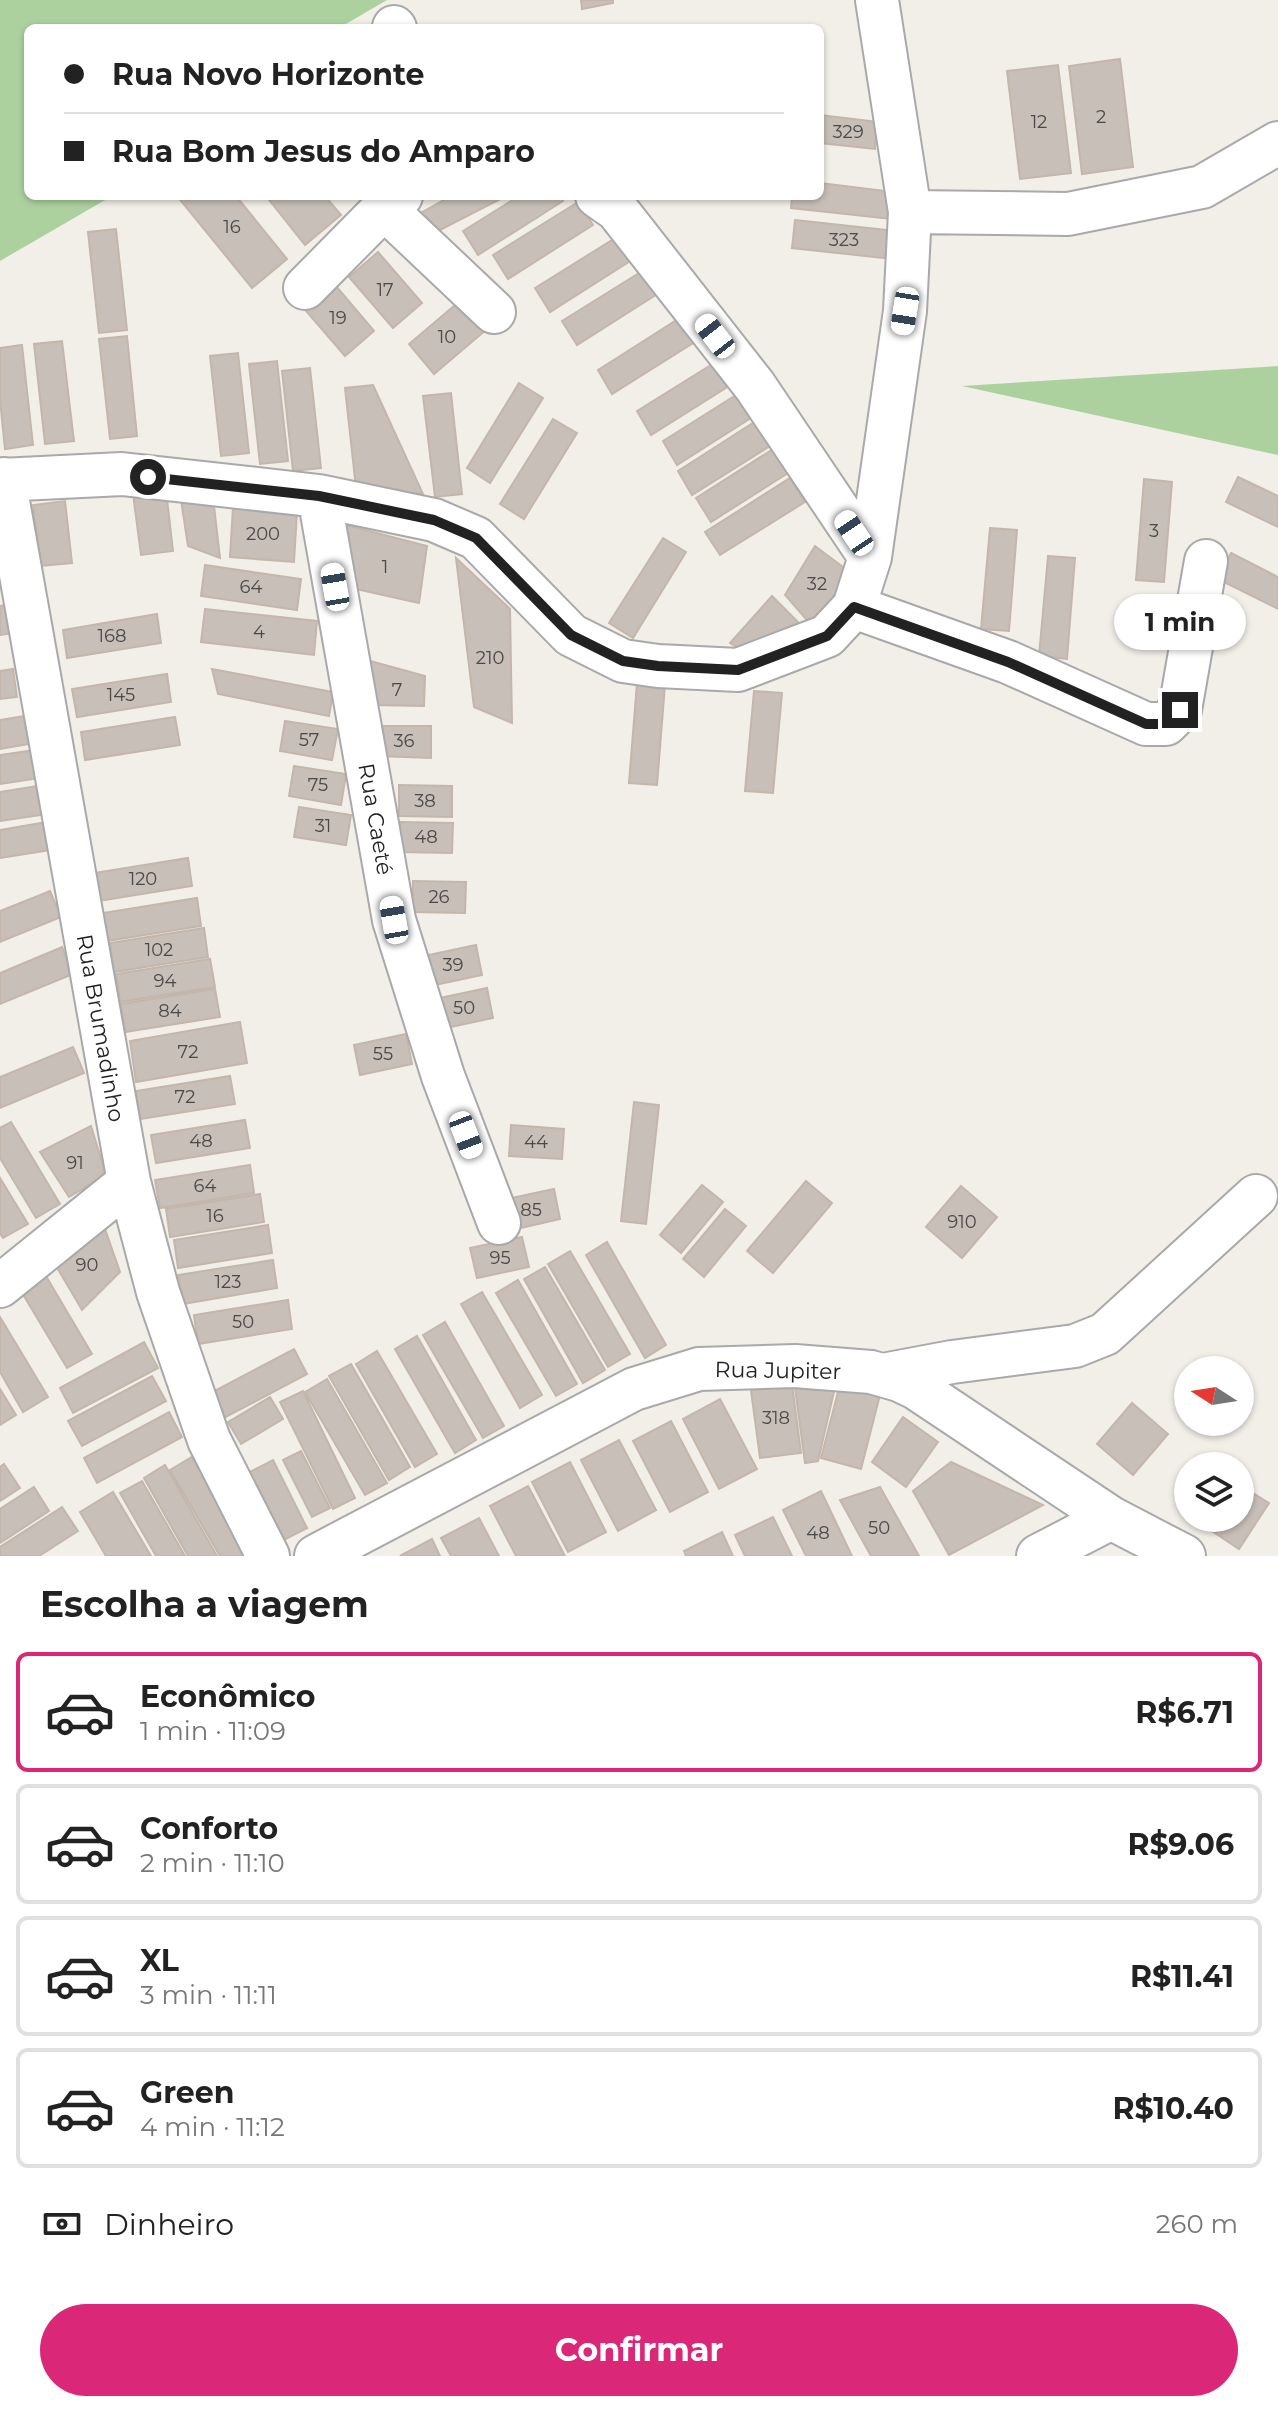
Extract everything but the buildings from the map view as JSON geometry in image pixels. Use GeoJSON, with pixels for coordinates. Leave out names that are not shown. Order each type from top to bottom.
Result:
{"type":"FeatureCollection","features":[{"type":"Feature","properties":{"kind":"street"},"geometry":{"type":"LineString","coordinates":[[2,479],[122,474],[319,496],[434,520],[476,538],[571,635],[623,661],[738,670],[827,636],[854,607],[870,557],[905,311],[910,212],[877,0]]}},
{"type":"Feature","properties":{"kind":"street"},"geometry":{"type":"LineString","coordinates":[[910,212],[1068,214],[1202,187],[1278,143]]}},
{"type":"Feature","properties":{"kind":"street"},"geometry":{"type":"LineString","coordinates":[[603,200],[617,210],[755,386],[870,557]]}},
{"type":"Feature","properties":{"kind":"street"},"geometry":{"type":"LineString","coordinates":[[305,288],[393,202],[494,312]]}},
{"type":"Feature","properties":{"kind":"street","name":"Rua Brumadinho"},"geometry":{"type":"LineString","coordinates":[[2,479],[129,1182],[158,1292],[209,1440],[268,1556]]}},
{"type":"Feature","properties":{"kind":"street","name":"Rua Caeté"},"geometry":{"type":"LineString","coordinates":[[319,496],[394,920],[443,1076],[499,1223]]}},
{"type":"Feature","properties":{"kind":"street"},"geometry":{"type":"LineString","coordinates":[[854,607],[1008,662],[1146,724],[1166,724],[1180,710],[1206,561]]}},
{"type":"Feature","properties":{"kind":"street"},"geometry":{"type":"LineString","coordinates":[[0,1286],[129,1182]]}},
{"type":"Feature","properties":{"kind":"street"},"geometry":{"type":"LineString","coordinates":[[883,1375],[952,1362],[1075,1346],[1105,1334],[1256,1196]]}},
{"type":"Feature","properties":{"kind":"street","name":"Rua Jupiter"},"geometry":{"type":"LineString","coordinates":[[316,1556],[634,1389],[699,1369],[795,1366],[871,1372],[916,1388],[1111,1518],[1184,1556]]}},
{"type":"Feature","properties":{"kind":"street"},"geometry":{"type":"LineString","coordinates":[[1038,1556],[1111,1518]]}},
{"type":"Feature","properties":{"kind":"green space"},"geometry":{"type":"Polygon","coordinates":[[[0,0],[387,0],[346,24],[24,24],[24,200],[105,200],[0,261],[0,0]]]}},
{"type":"Feature","properties":{"kind":"green space"},"geometry":{"type":"Polygon","coordinates":[[[1278,366],[1278,455],[962,386],[1278,366]]]}},
{"type":"Feature","properties":{"kind":"route"},"geometry":{"type":"LineString","coordinates":[[148,477],[319,496],[434,520],[476,538],[571,635],[623,661],[738,670],[827,636],[854,607],[1008,662],[1146,724],[1166,724],[1180,710]]}}]}
